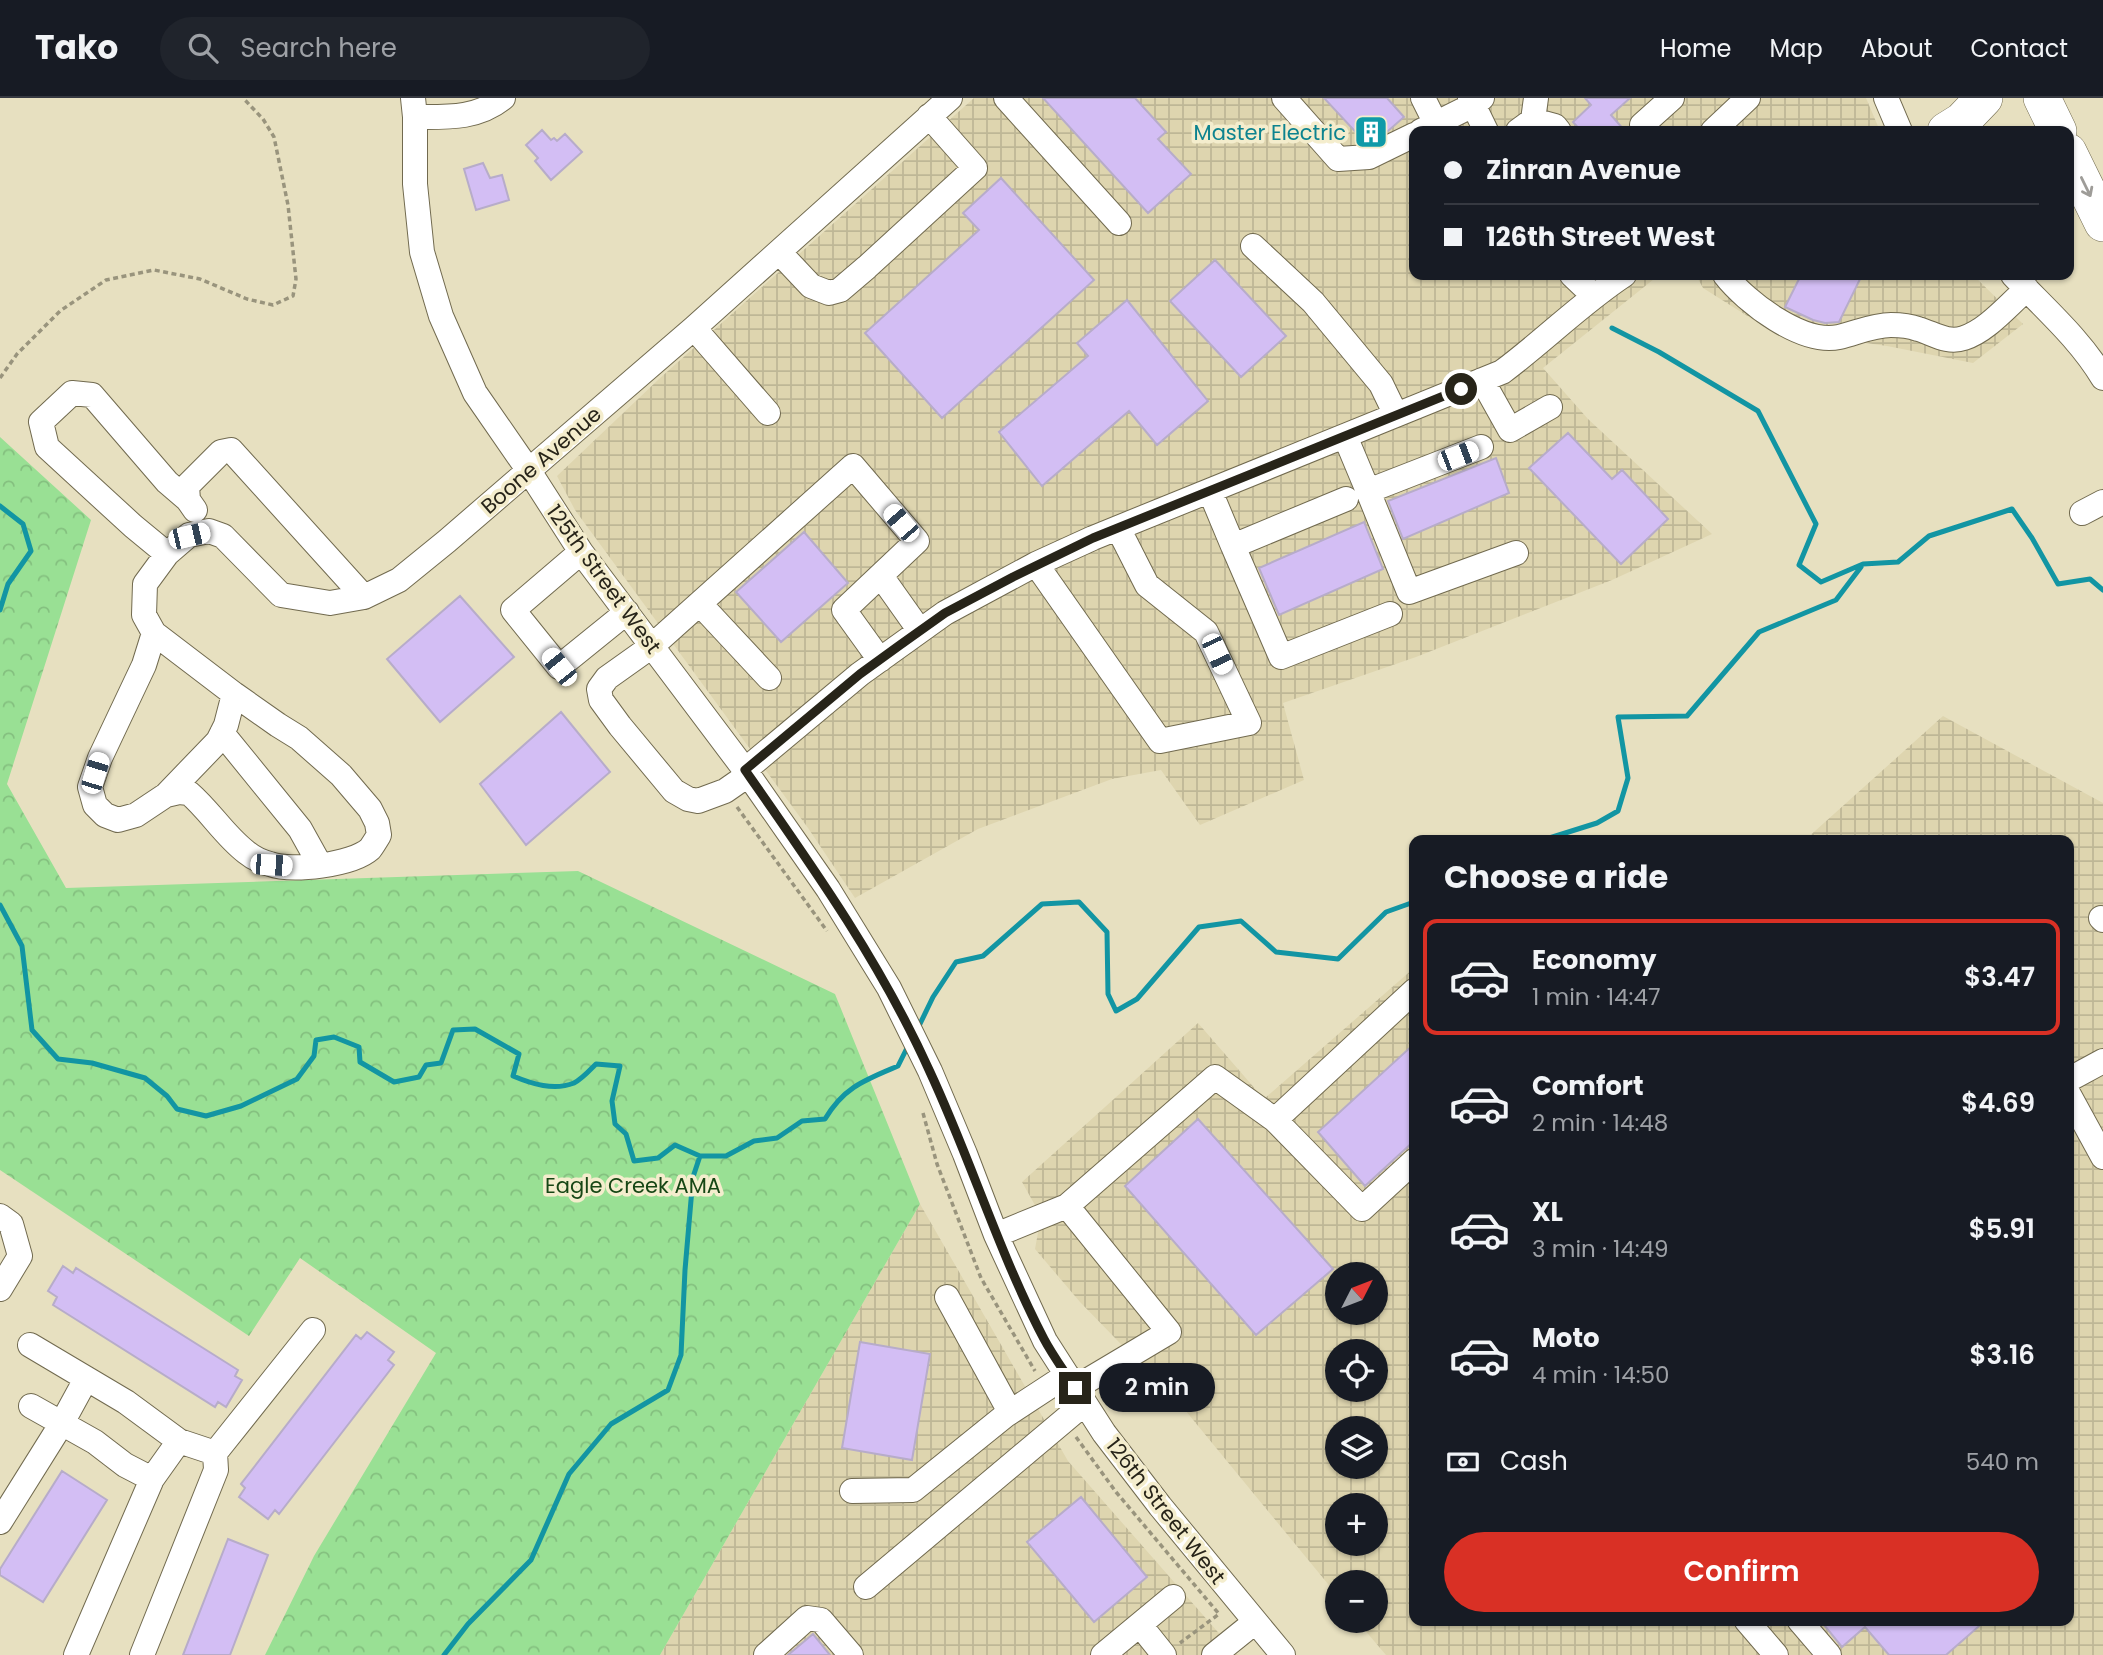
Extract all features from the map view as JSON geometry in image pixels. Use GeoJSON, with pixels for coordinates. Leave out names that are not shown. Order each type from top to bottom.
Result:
{"type":"FeatureCollection","features":[{"type":"Feature","properties":{"kind":"highway"},"geometry":{"type":"LineString","coordinates":[[1954,126],[1984,98]]}},
{"type":"Feature","properties":{"kind":"highway"},"geometry":{"type":"LineString","coordinates":[[2042,98],[2056,126]]}},
{"type":"Feature","properties":{"kind":"highway"},"geometry":{"type":"LineString","coordinates":[[2074,164],[2103,223]]}},
{"type":"Feature","properties":{"kind":"street"},"geometry":{"type":"LineString","coordinates":[[414,108],[463,116],[481,111],[503,98]]}},
{"type":"Feature","properties":{"kind":"street","name":"Boone Avenue"},"geometry":{"type":"LineString","coordinates":[[209,531],[223,536],[281,595],[330,603],[364,597],[399,580],[694,328],[950,98]]}},
{"type":"Feature","properties":{"kind":"street"},"geometry":{"type":"LineString","coordinates":[[1006,98],[1119,223]]}},
{"type":"Feature","properties":{"kind":"street"},"geometry":{"type":"LineString","coordinates":[[1284,98],[1338,159],[1369,158],[1409,138]]}},
{"type":"Feature","properties":{"kind":"street"},"geometry":{"type":"LineString","coordinates":[[1423,98],[1424,126]]}},
{"type":"Feature","properties":{"kind":"street"},"geometry":{"type":"LineString","coordinates":[[1643,126],[1672,98]]}},
{"type":"Feature","properties":{"kind":"street"},"geometry":{"type":"LineString","coordinates":[[1718,126],[1748,98]]}},
{"type":"Feature","properties":{"kind":"street"},"geometry":{"type":"LineString","coordinates":[[1886,98],[1898,126]]}},
{"type":"Feature","properties":{"kind":"street"},"geometry":{"type":"LineString","coordinates":[[1431,126],[1475,100],[1484,126]]}},
{"type":"Feature","properties":{"kind":"street","name":"125th Street West"},"geometry":{"type":"LineString","coordinates":[[414,108],[415,184],[422,251],[441,316],[475,393],[581,552],[746,773]]}},
{"type":"Feature","properties":{"kind":"street"},"geometry":{"type":"LineString","coordinates":[[779,252],[811,286],[829,293],[840,290],[858,276],[975,168],[929,116]]}},
{"type":"Feature","properties":{"kind":"street"},"geometry":{"type":"LineString","coordinates":[[1529,116],[1555,126]]}},
{"type":"Feature","properties":{"kind":"street"},"geometry":{"type":"LineString","coordinates":[[1253,246],[1313,302],[1381,384],[1396,415]]}},
{"type":"Feature","properties":{"kind":"street"},"geometry":{"type":"LineString","coordinates":[[1577,280],[1593,295]]}},
{"type":"Feature","properties":{"kind":"street"},"geometry":{"type":"LineString","coordinates":[[880,660],[844,610],[917,541],[853,466],[652,646],[617,669],[599,689],[601,700],[620,726],[674,791],[698,801],[725,791],[880,660],[945,613],[1036,565],[1118,528],[1502,372],[1535,347],[1593,295],[1616,280]]}},
{"type":"Feature","properties":{"kind":"street"},"geometry":{"type":"LineString","coordinates":[[1730,280],[1758,308],[1783,324],[1814,335],[1837,337],[1890,325],[1917,328],[1944,339],[1957,340],[1980,330],[2020,282],[2094,363],[2103,378]]}},
{"type":"Feature","properties":{"kind":"street"},"geometry":{"type":"LineString","coordinates":[[694,328],[768,413]]}},
{"type":"Feature","properties":{"kind":"street"},"geometry":{"type":"LineString","coordinates":[[1482,380],[1510,430],[1550,407]]}},
{"type":"Feature","properties":{"kind":"street"},"geometry":{"type":"LineString","coordinates":[[166,794],[189,793],[220,828],[248,853],[271,865],[320,865],[354,859],[371,848],[379,835],[370,809],[341,775],[299,738],[234,694],[154,633],[144,615],[145,584],[167,554],[189,536],[209,531],[188,500],[167,482],[92,395],[72,393],[41,422],[47,447],[167,554]]}},
{"type":"Feature","properties":{"kind":"street"},"geometry":{"type":"LineString","coordinates":[[1345,436],[1357,495],[1409,592],[1516,553]]}},
{"type":"Feature","properties":{"kind":"street"},"geometry":{"type":"LineString","coordinates":[[1234,546],[1481,447]]}},
{"type":"Feature","properties":{"kind":"street"},"geometry":{"type":"LineString","coordinates":[[188,500],[187,486],[221,452],[231,450],[364,597]]}},
{"type":"Feature","properties":{"kind":"street"},"geometry":{"type":"LineString","coordinates":[[1210,491],[1281,657],[1390,614]]}},
{"type":"Feature","properties":{"kind":"street"},"geometry":{"type":"LineString","coordinates":[[1036,565],[1160,741],[1249,723],[1206,632],[1147,585],[1118,528]]}},
{"type":"Feature","properties":{"kind":"street"},"geometry":{"type":"LineString","coordinates":[[581,552],[513,610],[559,667],[627,612]]}},
{"type":"Feature","properties":{"kind":"street"},"geometry":{"type":"LineString","coordinates":[[881,576],[920,631]]}},
{"type":"Feature","properties":{"kind":"street"},"geometry":{"type":"LineString","coordinates":[[700,604],[769,678]]}},
{"type":"Feature","properties":{"kind":"street"},"geometry":{"type":"LineString","coordinates":[[154,633],[144,665],[100,758],[90,787],[95,805],[105,815],[118,820],[136,815],[166,794],[218,741],[226,725],[234,694]]}},
{"type":"Feature","properties":{"kind":"street"},"geometry":{"type":"LineString","coordinates":[[222,733],[300,829],[320,865]]}},
{"type":"Feature","properties":{"kind":"street","name":"126th Street West"},"geometry":{"type":"LineString","coordinates":[[746,773],[828,889],[889,988],[930,1071],[996,1235],[1045,1341],[1104,1433],[1160,1506],[1283,1655]]}},
{"type":"Feature","properties":{"kind":"street"},"geometry":{"type":"LineString","coordinates":[[1275,1120],[1409,996]]}},
{"type":"Feature","properties":{"kind":"street"},"geometry":{"type":"LineString","coordinates":[[2074,1077],[2103,1061]]}},
{"type":"Feature","properties":{"kind":"street"},"geometry":{"type":"LineString","coordinates":[[996,1235],[1067,1206],[1215,1077],[1275,1120],[1362,1209],[1409,1166]]}},
{"type":"Feature","properties":{"kind":"street"},"geometry":{"type":"LineString","coordinates":[[2074,1104],[2103,1157]]}},
{"type":"Feature","properties":{"kind":"street"},"geometry":{"type":"LineString","coordinates":[[866,1587],[1076,1389],[1169,1332],[1067,1206]]}},
{"type":"Feature","properties":{"kind":"street"},"geometry":{"type":"LineString","coordinates":[[0,1216],[11,1224],[20,1256],[0,1289]]}},
{"type":"Feature","properties":{"kind":"street"},"geometry":{"type":"LineString","coordinates":[[947,1297],[1010,1412]]}},
{"type":"Feature","properties":{"kind":"street"},"geometry":{"type":"LineString","coordinates":[[142,1655],[216,1470],[215,1453],[313,1330]]}},
{"type":"Feature","properties":{"kind":"street"},"geometry":{"type":"LineString","coordinates":[[30,1345],[126,1402],[179,1441],[215,1453]]}},
{"type":"Feature","properties":{"kind":"street"},"geometry":{"type":"LineString","coordinates":[[0,1522],[62,1423],[86,1378]]}},
{"type":"Feature","properties":{"kind":"street"},"geometry":{"type":"LineString","coordinates":[[852,1491],[913,1490],[1010,1412],[1076,1389]]}},
{"type":"Feature","properties":{"kind":"street"},"geometry":{"type":"LineString","coordinates":[[31,1406],[95,1442],[125,1465],[152,1479]]}},
{"type":"Feature","properties":{"kind":"street"},"geometry":{"type":"LineString","coordinates":[[76,1655],[152,1479],[179,1441]]}},
{"type":"Feature","properties":{"kind":"street"},"geometry":{"type":"LineString","coordinates":[[1103,1655],[1173,1597]]}},
{"type":"Feature","properties":{"kind":"street"},"geometry":{"type":"LineString","coordinates":[[766,1655],[807,1618],[821,1620],[851,1655]]}},
{"type":"Feature","properties":{"kind":"street"},"geometry":{"type":"LineString","coordinates":[[1214,1655],[1255,1622]]}},
{"type":"Feature","properties":{"kind":"street"},"geometry":{"type":"LineString","coordinates":[[1140,1625],[1164,1655]]}},
{"type":"Feature","properties":{"kind":"street"},"geometry":{"type":"LineString","coordinates":[[1751,1626],[1776,1655]]}},
{"type":"Feature","properties":{"kind":"street"},"geometry":{"type":"LineString","coordinates":[[1804,1626],[1829,1655]]}},
{"type":"Feature","properties":{"kind":"path"},"geometry":{"type":"LineString","coordinates":[[0,378],[17,354],[60,311],[106,280],[154,270],[200,279],[247,299],[273,304],[293,296],[296,279],[288,205],[274,137],[263,119],[243,98]]}},
{"type":"Feature","properties":{"kind":"shaded area"},"geometry":{"type":"Polygon","coordinates":[[[974,98],[1866,98],[1878,126],[1409,126],[1409,280],[1653,280],[1543,368],[1588,419],[1712,534],[1612,580],[1416,657],[1283,703],[1304,780],[1200,825],[1161,770],[1112,779],[978,829],[855,898],[808,828],[575,510],[557,476],[659,379],[974,98]]]}},
{"type":"Feature","properties":{"kind":"shaded area"},"geometry":{"type":"Polygon","coordinates":[[[1699,280],[1978,280],[2023,324],[1973,363],[1887,346],[1768,329],[1703,288],[1699,280]]]}},
{"type":"Feature","properties":{"kind":"shaded area"},"geometry":{"type":"Polygon","coordinates":[[[1943,716],[2103,803],[2103,1655],[1386,1655],[1367,1633],[1388,1633],[1388,1570],[1325,1570],[1325,1580],[1185,1410],[1080,1302],[1035,1249],[1041,1216],[1022,1182],[1198,1023],[1264,1099],[1409,972],[1409,1626],[2074,1626],[2074,835],[1811,835],[1943,716]]]}},
{"type":"Feature","properties":{"kind":"shaded area"},"geometry":{"type":"Polygon","coordinates":[[[920,1204],[1068,1461],[1238,1655],[660,1655],[920,1204]]]}},
{"type":"Feature","properties":{"kind":"green space","name":"Eagle Creek AMA"},"geometry":{"type":"Polygon","coordinates":[[[0,437],[91,520],[7,784],[66,888],[578,871],[835,994],[920,1204],[660,1655],[265,1655],[314,1556],[436,1353],[300,1258],[249,1336],[0,1170],[0,437]]]}},
{"type":"Feature","properties":{"kind":"building"},"geometry":{"type":"Polygon","coordinates":[[[1043,98],[1135,98],[1166,132],[1158,139],[1191,174],[1148,213],[1043,98]]]}},
{"type":"Feature","properties":{"kind":"building","name":"Master Electric"},"geometry":{"type":"Polygon","coordinates":[[[1324,98],[1387,98],[1404,117],[1388,131],[1365,142],[1324,98]]]}},
{"type":"Feature","properties":{"kind":"building"},"geometry":{"type":"Polygon","coordinates":[[[1585,98],[1630,98],[1611,115],[1621,126],[1577,126],[1573,122],[1591,105],[1585,98]]]}},
{"type":"Feature","properties":{"kind":"building"},"geometry":{"type":"Polygon","coordinates":[[[542,130],[551,140],[554,138],[557,141],[565,134],[582,152],[551,180],[535,161],[538,158],[526,145],[542,130]]]}},
{"type":"Feature","properties":{"kind":"building"},"geometry":{"type":"Polygon","coordinates":[[[483,163],[490,178],[502,175],[509,200],[476,210],[464,169],[483,163]]]}},
{"type":"Feature","properties":{"kind":"building"},"geometry":{"type":"Polygon","coordinates":[[[1001,178],[1094,280],[942,418],[865,333],[979,230],[963,213],[1001,178]]]}},
{"type":"Feature","properties":{"kind":"building"},"geometry":{"type":"Polygon","coordinates":[[[1215,260],[1286,336],[1241,377],[1170,301],[1215,260]]]}},
{"type":"Feature","properties":{"kind":"building"},"geometry":{"type":"Polygon","coordinates":[[[1798,280],[1860,280],[1839,322],[1813,320],[1785,307],[1798,280]]]}},
{"type":"Feature","properties":{"kind":"building"},"geometry":{"type":"Polygon","coordinates":[[[1127,300],[1208,401],[1157,445],[1129,411],[1042,486],[999,432],[1088,356],[1077,343],[1127,300]]]}},
{"type":"Feature","properties":{"kind":"building"},"geometry":{"type":"Polygon","coordinates":[[[1568,433],[1612,479],[1622,470],[1668,519],[1621,564],[1529,468],[1568,433]]]}},
{"type":"Feature","properties":{"kind":"building"},"geometry":{"type":"Polygon","coordinates":[[[1496,458],[1509,493],[1403,539],[1388,501],[1496,458]]]}},
{"type":"Feature","properties":{"kind":"building"},"geometry":{"type":"Polygon","coordinates":[[[1364,522],[1383,569],[1279,615],[1259,568],[1364,522]]]}},
{"type":"Feature","properties":{"kind":"building"},"geometry":{"type":"Polygon","coordinates":[[[804,532],[848,583],[781,642],[736,592],[804,532]]]}},
{"type":"Feature","properties":{"kind":"building"},"geometry":{"type":"Polygon","coordinates":[[[460,596],[514,657],[440,722],[387,659],[460,596]]]}},
{"type":"Feature","properties":{"kind":"building"},"geometry":{"type":"Polygon","coordinates":[[[561,712],[610,772],[526,845],[480,784],[561,712]]]}},
{"type":"Feature","properties":{"kind":"building"},"geometry":{"type":"Polygon","coordinates":[[[1409,1049],[1409,1146],[1365,1186],[1318,1132],[1409,1049]]]}},
{"type":"Feature","properties":{"kind":"building"},"geometry":{"type":"Polygon","coordinates":[[[1198,1119],[1327,1262],[1325,1276],[1256,1335],[1125,1186],[1198,1119]]]}},
{"type":"Feature","properties":{"kind":"building"},"geometry":{"type":"Polygon","coordinates":[[[63,1266],[73,1273],[76,1268],[238,1370],[235,1376],[242,1380],[226,1407],[218,1402],[215,1407],[53,1305],[57,1297],[48,1291],[63,1266]]]}},
{"type":"Feature","properties":{"kind":"building"},"geometry":{"type":"Polygon","coordinates":[[[367,1332],[394,1352],[388,1360],[394,1365],[279,1514],[275,1510],[268,1519],[239,1497],[245,1488],[241,1484],[356,1335],[361,1339],[367,1332]]]}},
{"type":"Feature","properties":{"kind":"building"},"geometry":{"type":"Polygon","coordinates":[[[860,1342],[930,1354],[912,1460],[842,1448],[860,1342]]]}},
{"type":"Feature","properties":{"kind":"building"},"geometry":{"type":"Polygon","coordinates":[[[62,1471],[107,1500],[43,1602],[0,1575],[0,1569],[62,1471]]]}},
{"type":"Feature","properties":{"kind":"building"},"geometry":{"type":"Polygon","coordinates":[[[1081,1497],[1147,1577],[1094,1622],[1027,1542],[1081,1497]]]}},
{"type":"Feature","properties":{"kind":"building"},"geometry":{"type":"Polygon","coordinates":[[[228,1539],[268,1555],[230,1655],[183,1655],[228,1539]]]}},
{"type":"Feature","properties":{"kind":"building"},"geometry":{"type":"Polygon","coordinates":[[[1825,1626],[1979,1626],[1946,1655],[1889,1655],[1865,1627],[1842,1647],[1825,1626]]]}},
{"type":"Feature","properties":{"kind":"building"},"geometry":{"type":"Polygon","coordinates":[[[813,1634],[830,1655],[788,1655],[813,1634]]]}},
{"type":"Feature","properties":{"kind":"waterway"},"geometry":{"type":"LineString","coordinates":[[1612,328],[1659,352],[1758,411],[1816,524],[1799,565],[1821,582],[1863,564],[1898,562],[1929,536],[2012,509],[2058,584],[2090,579],[2103,590]]}},
{"type":"Feature","properties":{"kind":"waterway"},"geometry":{"type":"LineString","coordinates":[[0,506],[23,524],[31,551],[8,584],[0,610]]}},
{"type":"Feature","properties":{"kind":"waterway"},"geometry":{"type":"LineString","coordinates":[[1559,835],[1597,823],[1618,811],[1628,778],[1618,717],[1687,716],[1759,632],[1836,600],[1861,567]]}},
{"type":"Feature","properties":{"kind":"waterway"},"geometry":{"type":"LineString","coordinates":[[918,1028],[933,997],[956,962],[983,956],[1042,904],[1079,902],[1107,932],[1108,994],[1116,1011],[1137,999],[1199,927],[1241,921],[1276,952],[1338,959],[1386,912],[1409,904]]}},
{"type":"Feature","properties":{"kind":"waterway"},"geometry":{"type":"LineString","coordinates":[[0,905],[22,946],[32,1030],[58,1059],[92,1063],[145,1078],[167,1096],[177,1109],[206,1116],[241,1106],[297,1079],[314,1056],[316,1040],[334,1037],[359,1047],[360,1062],[394,1082],[419,1077],[426,1065],[441,1063],[453,1030],[475,1029],[519,1054],[513,1076],[535,1084],[566,1085],[580,1079],[596,1064],[620,1066],[612,1101],[615,1124],[626,1134],[634,1161],[658,1158],[675,1145],[700,1156],[726,1156],[754,1141],[777,1138],[802,1121],[825,1119],[840,1099],[856,1086],[898,1066],[908,1046]]}},
{"type":"Feature","properties":{"kind":"waterway"},"geometry":{"type":"LineString","coordinates":[[444,1655],[468,1624],[531,1560],[569,1474],[611,1424],[668,1390],[681,1355],[693,1177],[700,1156]]}},
{"type":"Feature","properties":{"kind":"place","name":"Master Electric"},"geometry":{"type":"Point","coordinates":[1371,132]}},
{"type":"Feature","properties":{"kind":"route"},"geometry":{"type":"LineString","coordinates":[[1075,1388],[1045,1341],[996,1235],[930,1071],[889,988],[828,889],[745,770],[860,674],[945,613],[1093,538],[1461,389]]}}]}
